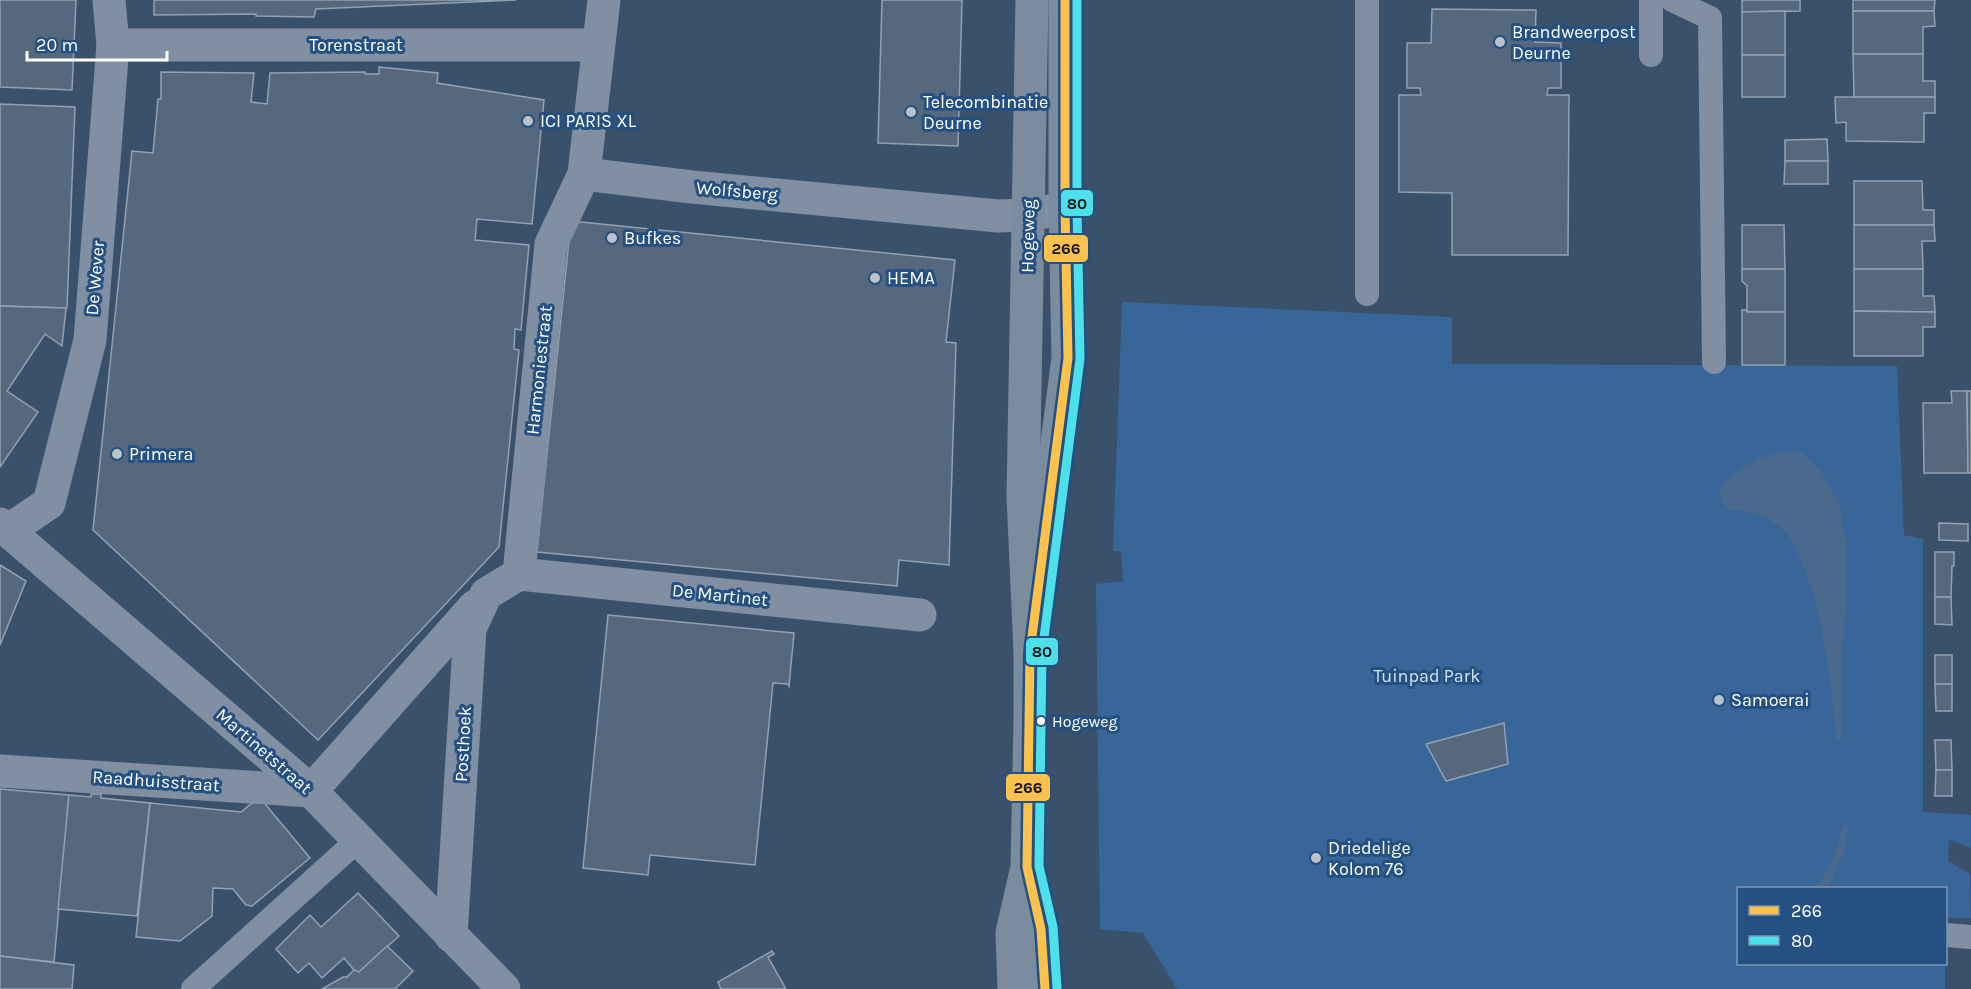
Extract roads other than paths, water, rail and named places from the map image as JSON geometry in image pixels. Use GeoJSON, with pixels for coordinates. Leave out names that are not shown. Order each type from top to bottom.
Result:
{"type":"FeatureCollection","features":[{"type":"Feature","properties":{"kind":"street","name":"De Wever"},"geometry":{"type":"LineString","coordinates":[[4,527],[49,503],[90,340],[113,45],[110,0]]}},
{"type":"Feature","properties":{"kind":"street"},"geometry":{"type":"LineString","coordinates":[[584,174],[604,0]]}},
{"type":"Feature","properties":{"kind":"street","name":"Hogeweg"},"geometry":{"type":"LineString","coordinates":[[1014,989],[1012,933],[1027,867],[1030,652],[1023,497],[1032,0]]}},
{"type":"Feature","properties":{"kind":"street","name":"Hogeweg"},"geometry":{"type":"LineString","coordinates":[[1030,652],[1068,358],[1065,0]]}},
{"type":"Feature","properties":{"kind":"street","name":"Torenstraat"},"geometry":{"type":"LineString","coordinates":[[113,45],[598,45]]}},
{"type":"Feature","properties":{"kind":"street","name":"Wolfsberg"},"geometry":{"type":"LineString","coordinates":[[584,174],[986,215],[1028,215],[1065,208]]}},
{"type":"Feature","properties":{"kind":"street","name":"Harmoniestraat"},"geometry":{"type":"LineString","coordinates":[[519,574],[551,244],[584,174]]}},
{"type":"Feature","properties":{"kind":"street","name":"Martinetstraat"},"geometry":{"type":"LineString","coordinates":[[4,527],[46,566],[311,791],[504,989]]}},
{"type":"Feature","properties":{"kind":"street"},"geometry":{"type":"LineString","coordinates":[[311,791],[486,594],[519,574]]}},
{"type":"Feature","properties":{"kind":"street","name":"De Martinet"},"geometry":{"type":"LineString","coordinates":[[519,574],[920,615]]}},
{"type":"Feature","properties":{"kind":"street","name":"Posthoek"},"geometry":{"type":"LineString","coordinates":[[451,936],[470,629],[486,594]]}},
{"type":"Feature","properties":{"kind":"street","name":"Raadhuisstraat"},"geometry":{"type":"LineString","coordinates":[[0,771],[311,791]]}},
{"type":"Feature","properties":{"kind":"street","name":"Hogeweg"},"geometry":{"type":"LineString","coordinates":[[1027,867],[1041,929],[1045,989]]}},
{"type":"Feature","properties":{"kind":"lane"},"geometry":{"type":"LineString","coordinates":[[1367,0],[1367,294]]}},
{"type":"Feature","properties":{"kind":"lane"},"geometry":{"type":"LineString","coordinates":[[1651,0],[1651,55]]}},
{"type":"Feature","properties":{"kind":"lane"},"geometry":{"type":"LineString","coordinates":[[1672,0],[1710,18],[1714,362]]}},
{"type":"Feature","properties":{"kind":"lane"},"geometry":{"type":"LineString","coordinates":[[193,989],[358,840]]}},
{"type":"Feature","properties":{"kind":"lane"},"geometry":{"type":"LineString","coordinates":[[1947,935],[1971,937]]}},
{"type":"Feature","properties":{"kind":"place","name":"Brandweerpost Deurne"},"geometry":{"type":"Point","coordinates":[1500,42]}},
{"type":"Feature","properties":{"kind":"place","name":"Telecombinatie Deurne"},"geometry":{"type":"Point","coordinates":[911,112]}},
{"type":"Feature","properties":{"kind":"place","name":"ICI PARIS XL"},"geometry":{"type":"Point","coordinates":[528,121]}},
{"type":"Feature","properties":{"kind":"place","name":"Bufkes"},"geometry":{"type":"Point","coordinates":[612,238]}},
{"type":"Feature","properties":{"kind":"place","name":"HEMA"},"geometry":{"type":"Point","coordinates":[875,278]}},
{"type":"Feature","properties":{"kind":"place","name":"Primera"},"geometry":{"type":"Point","coordinates":[117,454]}},
{"type":"Feature","properties":{"kind":"place","name":"Samoerai"},"geometry":{"type":"Point","coordinates":[1719,700]}},
{"type":"Feature","properties":{"kind":"place","name":"Hogeweg"},"geometry":{"type":"Point","coordinates":[1041,721]}},
{"type":"Feature","properties":{"kind":"place","name":"Driedelige Kolom 76"},"geometry":{"type":"Point","coordinates":[1316,858]}},
{"type":"Feature","properties":{"kind":"park label","name":"Tuinpad Park"},"geometry":{"type":"Point","coordinates":[1427,676]}}]}
